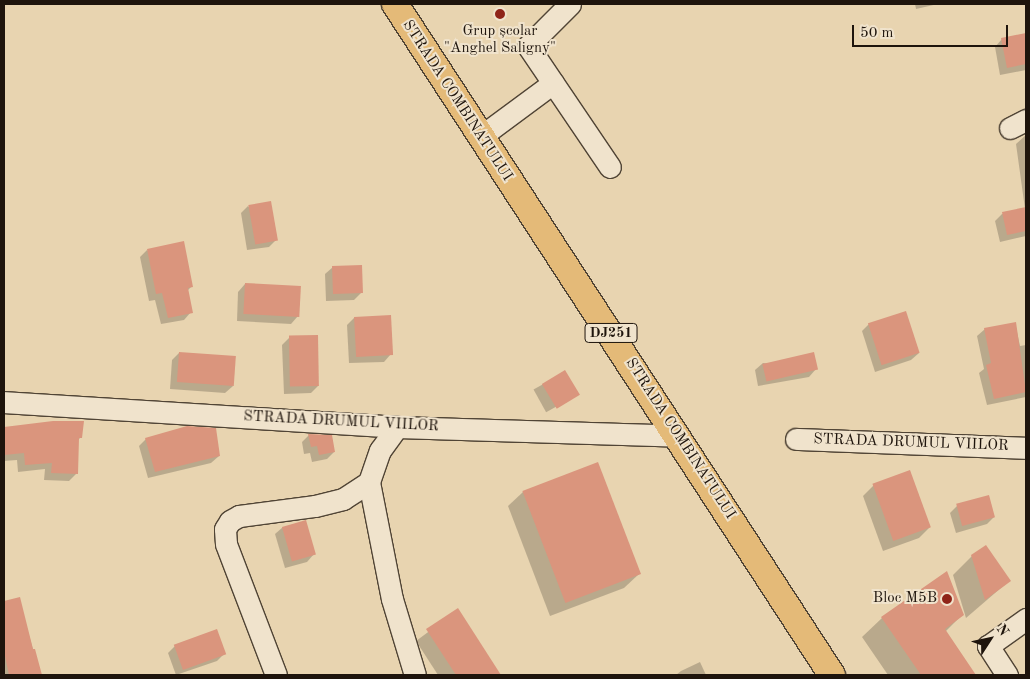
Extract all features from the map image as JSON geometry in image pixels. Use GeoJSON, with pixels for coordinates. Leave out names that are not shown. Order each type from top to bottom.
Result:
{"type":"FeatureCollection","features":[{"type":"Feature","properties":{"kind":"main road","name":"STRADA COMBINATULUI"},"geometry":{"type":"LineString","coordinates":[[395,4],[480,137],[679,436],[832,675]]}},
{"type":"Feature","properties":{"kind":"street"},"geometry":{"type":"LineString","coordinates":[[570,4],[528,46],[610,166]]}},
{"type":"Feature","properties":{"kind":"street"},"geometry":{"type":"LineString","coordinates":[[480,137],[553,83]]}},
{"type":"Feature","properties":{"kind":"street","name":"STRADA DRUMUL VIILOR"},"geometry":{"type":"LineString","coordinates":[[4,402],[397,427],[679,436]]}},
{"type":"Feature","properties":{"kind":"street"},"geometry":{"type":"LineString","coordinates":[[397,427],[380,450],[369,482],[392,599],[415,675]]}},
{"type":"Feature","properties":{"kind":"street","name":"STRADA DRUMUL VIILOR"},"geometry":{"type":"LineString","coordinates":[[796,439],[1026,448]]}},
{"type":"Feature","properties":{"kind":"street"},"geometry":{"type":"LineString","coordinates":[[276,675],[226,544],[226,529],[230,521],[239,516],[315,506],[343,499],[369,482]]}},
{"type":"Feature","properties":{"kind":"street"},"geometry":{"type":"LineString","coordinates":[[1007,675],[988,646],[1026,619]]}},
{"type":"Feature","properties":{"kind":"building"},"geometry":{"type":"Polygon","coordinates":[[[1026,33],[1026,64],[1007,68],[1001,38],[1026,33]]]}},
{"type":"Feature","properties":{"kind":"building"},"geometry":{"type":"Polygon","coordinates":[[[271,201],[278,240],[255,244],[248,205],[271,201]]]}},
{"type":"Feature","properties":{"kind":"building"},"geometry":{"type":"Polygon","coordinates":[[[1026,207],[1026,231],[1007,235],[1002,212],[1026,207]]]}},
{"type":"Feature","properties":{"kind":"building"},"geometry":{"type":"Polygon","coordinates":[[[184,241],[193,287],[188,288],[193,313],[168,318],[162,293],[156,294],[147,249],[184,241]]]}},
{"type":"Feature","properties":{"kind":"building"},"geometry":{"type":"Polygon","coordinates":[[[362,265],[363,293],[333,294],[332,266],[362,265]]]}},
{"type":"Feature","properties":{"kind":"building"},"geometry":{"type":"Polygon","coordinates":[[[245,283],[301,286],[299,317],[243,314],[245,283]]]}},
{"type":"Feature","properties":{"kind":"building"},"geometry":{"type":"Polygon","coordinates":[[[906,311],[920,353],[882,365],[868,323],[906,311]]]}},
{"type":"Feature","properties":{"kind":"building"},"geometry":{"type":"Polygon","coordinates":[[[391,315],[393,355],[356,357],[354,317],[391,315]]]}},
{"type":"Feature","properties":{"kind":"building"},"geometry":{"type":"Polygon","coordinates":[[[1016,322],[1026,392],[994,399],[986,365],[991,363],[984,328],[1016,322]]]}},
{"type":"Feature","properties":{"kind":"building"},"geometry":{"type":"Polygon","coordinates":[[[318,335],[319,386],[290,386],[289,336],[318,335]]]}},
{"type":"Feature","properties":{"kind":"building"},"geometry":{"type":"Polygon","coordinates":[[[179,352],[236,356],[234,386],[177,382],[179,352]]]}},
{"type":"Feature","properties":{"kind":"building"},"geometry":{"type":"Polygon","coordinates":[[[814,352],[818,370],[766,381],[762,364],[814,352]]]}},
{"type":"Feature","properties":{"kind":"building"},"geometry":{"type":"Polygon","coordinates":[[[565,370],[580,395],[557,409],[542,384],[565,370]]]}},
{"type":"Feature","properties":{"kind":"building"},"geometry":{"type":"Polygon","coordinates":[[[53,421],[84,421],[82,438],[79,438],[78,474],[51,473],[52,463],[25,465],[24,453],[4,455],[4,427],[53,421]]]}},
{"type":"Feature","properties":{"kind":"building"},"geometry":{"type":"Polygon","coordinates":[[[187,426],[216,428],[220,456],[155,472],[145,438],[187,426]]]}},
{"type":"Feature","properties":{"kind":"building"},"geometry":{"type":"Polygon","coordinates":[[[308,434],[332,435],[335,452],[319,455],[317,446],[311,447],[308,434]]]}},
{"type":"Feature","properties":{"kind":"building"},"geometry":{"type":"Polygon","coordinates":[[[598,462],[641,574],[565,603],[522,491],[598,462]]]}},
{"type":"Feature","properties":{"kind":"building"},"geometry":{"type":"Polygon","coordinates":[[[910,470],[931,527],[893,541],[872,484],[910,470]]]}},
{"type":"Feature","properties":{"kind":"building"},"geometry":{"type":"Polygon","coordinates":[[[989,495],[995,517],[962,526],[956,504],[989,495]]]}},
{"type":"Feature","properties":{"kind":"building"},"geometry":{"type":"Polygon","coordinates":[[[306,520],[316,555],[292,561],[282,527],[306,520]]]}},
{"type":"Feature","properties":{"kind":"building"},"geometry":{"type":"Polygon","coordinates":[[[986,545],[1011,581],[985,600],[971,555],[986,545]]]}},
{"type":"Feature","properties":{"kind":"building","name":"Bloc M5B"},"geometry":{"type":"Polygon","coordinates":[[[947,571],[964,615],[945,629],[976,675],[921,675],[881,617],[947,571]]]}},
{"type":"Feature","properties":{"kind":"building"},"geometry":{"type":"Polygon","coordinates":[[[20,597],[33,649],[35,649],[42,675],[9,675],[4,651],[4,601],[20,597]]]}},
{"type":"Feature","properties":{"kind":"building"},"geometry":{"type":"Polygon","coordinates":[[[458,608],[501,675],[456,675],[426,629],[458,608]]]}},
{"type":"Feature","properties":{"kind":"building"},"geometry":{"type":"Polygon","coordinates":[[[217,629],[226,654],[183,670],[174,645],[217,629]]]}},
{"type":"Feature","properties":{"kind":"place","name":"Grup școlar \"Anghel Saligny\""},"geometry":{"type":"Point","coordinates":[500,14]}},
{"type":"Feature","properties":{"kind":"place","name":"Bloc M5B"},"geometry":{"type":"Point","coordinates":[947,599]}}]}
